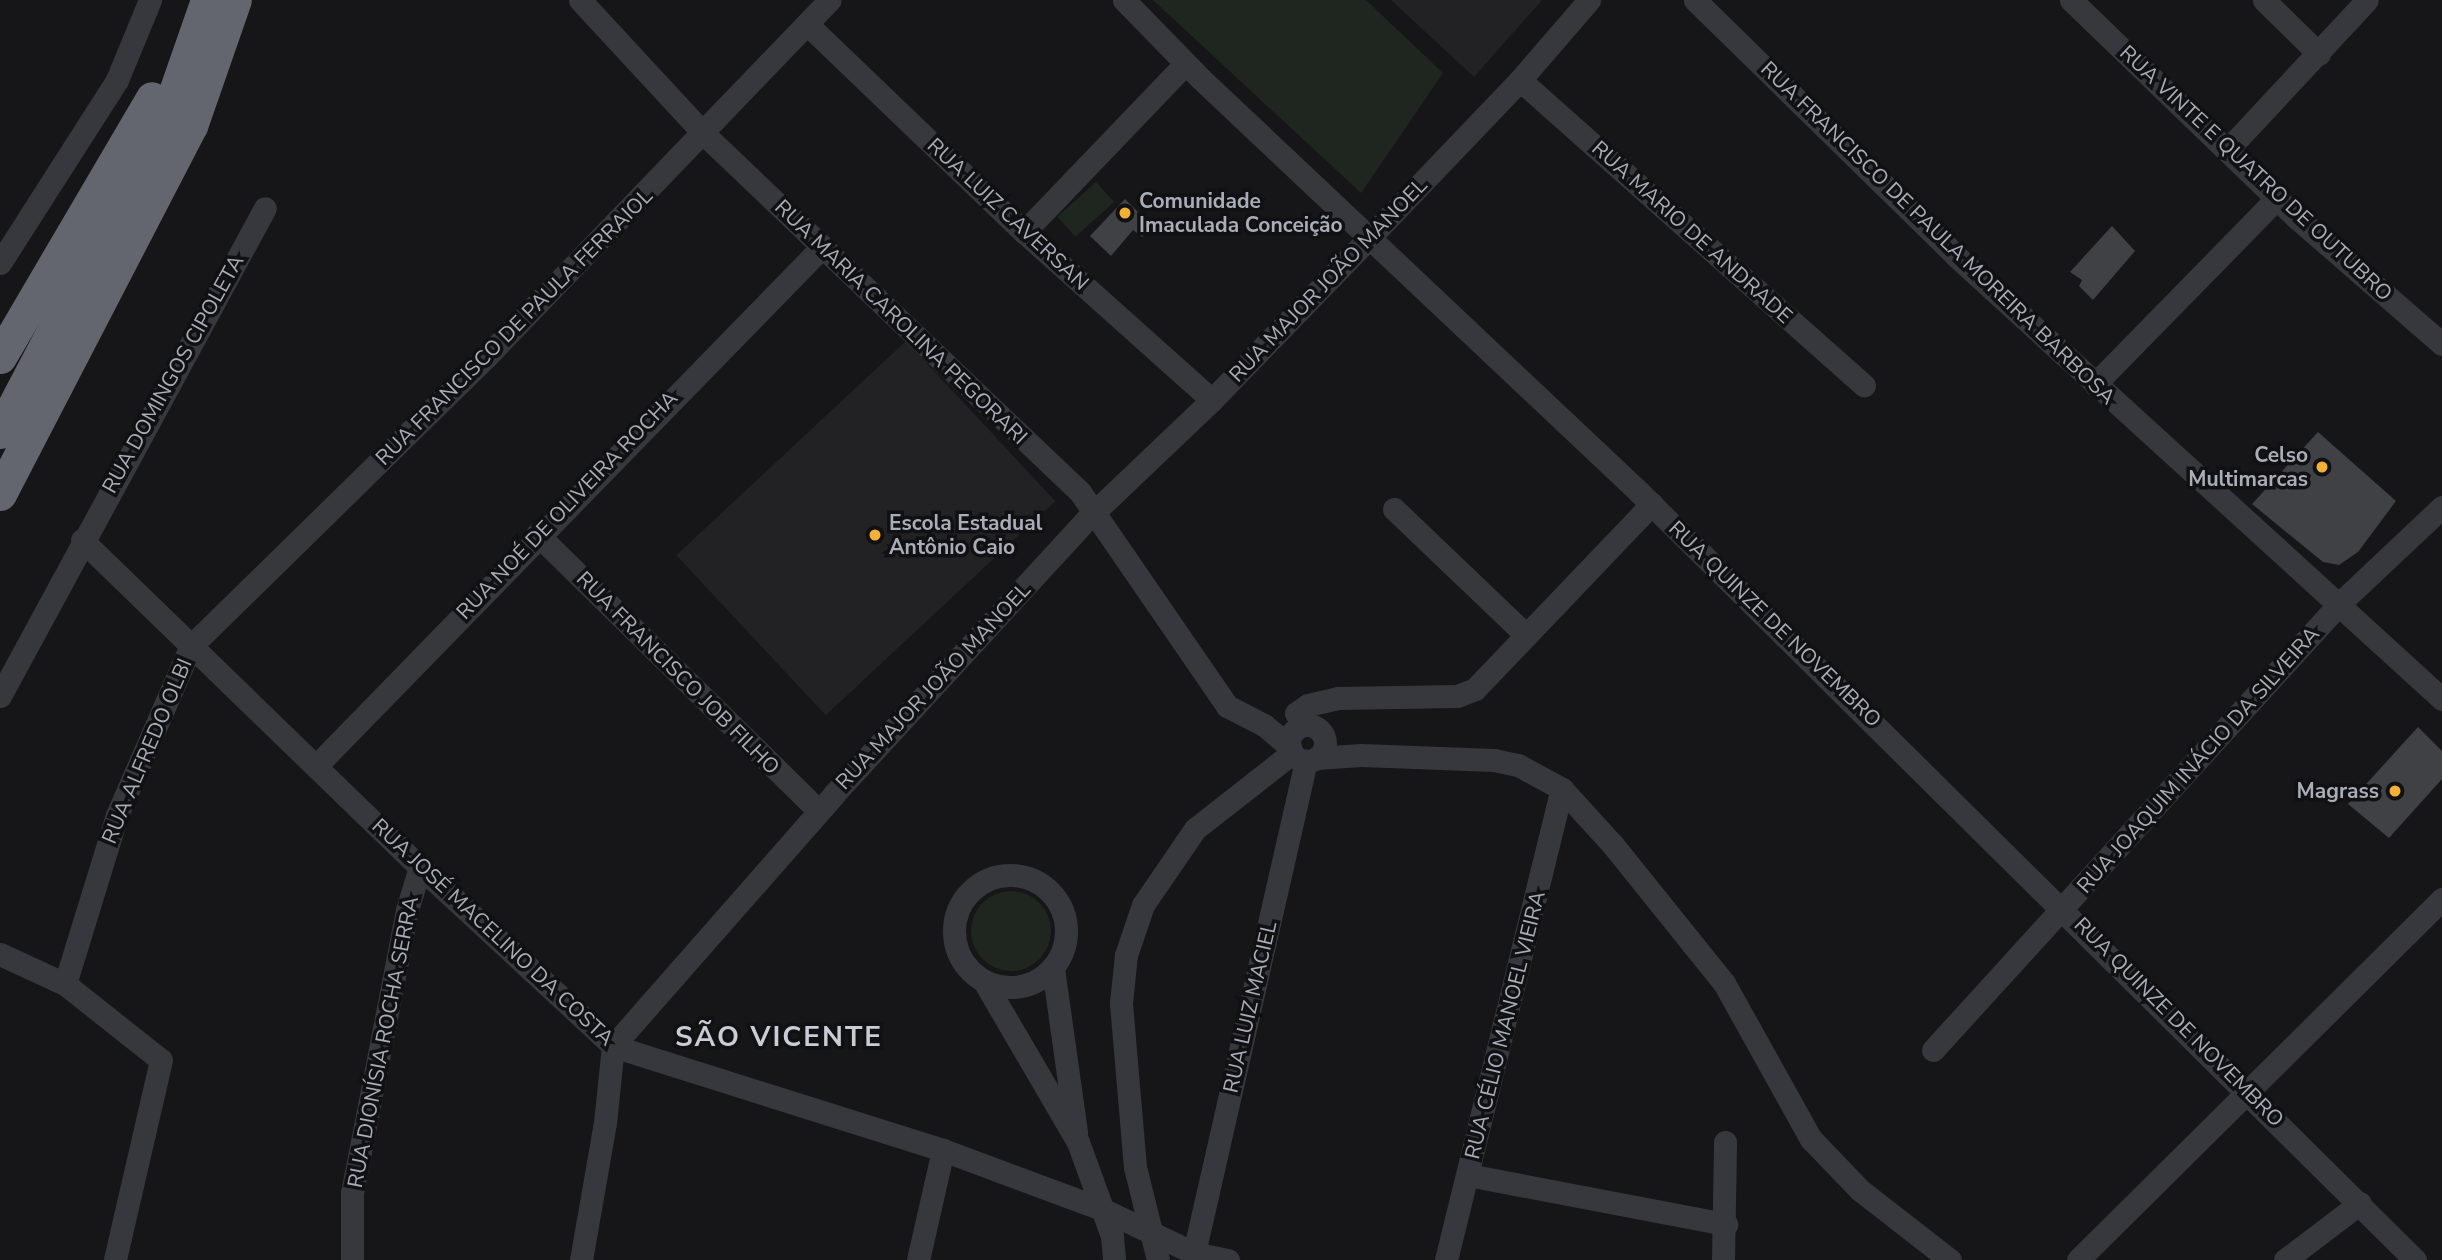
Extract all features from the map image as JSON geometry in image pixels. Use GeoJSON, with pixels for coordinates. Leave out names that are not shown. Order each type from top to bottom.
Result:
{"type":"FeatureCollection","features":[{"type":"Feature","properties":{"kind":"highway"},"geometry":{"type":"LineString","coordinates":[[0,357],[152,99],[195,0]]}},
{"type":"Feature","properties":{"kind":"highway"},"geometry":{"type":"LineString","coordinates":[[0,432],[168,112],[207,0]]}},
{"type":"Feature","properties":{"kind":"highway"},"geometry":{"type":"LineString","coordinates":[[0,494],[191,126],[235,0]]}},
{"type":"Feature","properties":{"kind":"street"},"geometry":{"type":"LineString","coordinates":[[0,263],[117,80],[149,0]]}},
{"type":"Feature","properties":{"kind":"street","name":"RUA MARIA CAROLINA PEGORARI"},"geometry":{"type":"LineString","coordinates":[[580,0],[704,134],[1096,511],[1227,706],[1264,724],[1301,755]]}},
{"type":"Feature","properties":{"kind":"street","name":"RUA FRANCISCO DE PAULA FERRAIOL"},"geometry":{"type":"LineString","coordinates":[[191,646],[297,546],[704,134],[829,0]]}},
{"type":"Feature","properties":{"kind":"street","name":"RUA QUINZE DE NOVEMBRO"},"geometry":{"type":"LineString","coordinates":[[1124,0],[1185,64],[1652,504],[2248,1090],[2415,1260]]}},
{"type":"Feature","properties":{"kind":"street","name":"RUA MAJOR JOÃO MANOEL"},"geometry":{"type":"LineString","coordinates":[[613,1046],[818,811],[1096,511],[1212,400],[1520,80],[1589,0]]}},
{"type":"Feature","properties":{"kind":"street","name":"RUA FRANCISCO DE PAULA MOREIRA BARBOSA"},"geometry":{"type":"LineString","coordinates":[[1695,0],[1956,256],[2340,603],[2442,699]]}},
{"type":"Feature","properties":{"kind":"street","name":"RUA VINTE E QUATRO DE OUTUBRO"},"geometry":{"type":"LineString","coordinates":[[2071,0],[2278,197],[2442,344]]}},
{"type":"Feature","properties":{"kind":"street"},"geometry":{"type":"LineString","coordinates":[[2264,0],[2319,54]]}},
{"type":"Feature","properties":{"kind":"street"},"geometry":{"type":"LineString","coordinates":[[2229,148],[2367,0]]}},
{"type":"Feature","properties":{"kind":"street","name":"RUA LUIZ CAVERSAN"},"geometry":{"type":"LineString","coordinates":[[807,24],[1024,232],[1212,400]]}},
{"type":"Feature","properties":{"kind":"street"},"geometry":{"type":"LineString","coordinates":[[1024,232],[1185,64]]}},
{"type":"Feature","properties":{"kind":"street","name":"RUA MARIO DE ANDRADE"},"geometry":{"type":"LineString","coordinates":[[1520,80],[1864,385]]}},
{"type":"Feature","properties":{"kind":"street"},"geometry":{"type":"LineString","coordinates":[[2095,384],[2278,197]]}},
{"type":"Feature","properties":{"kind":"street","name":"RUA DOMINGOS CIPOLETA"},"geometry":{"type":"LineString","coordinates":[[0,696],[82,540],[265,208]]}},
{"type":"Feature","properties":{"kind":"street","name":"RUA NOÉ DE OLIVEIRA ROCHA"},"geometry":{"type":"LineString","coordinates":[[316,766],[537,534],[822,247]]}},
{"type":"Feature","properties":{"kind":"street"},"geometry":{"type":"LineString","coordinates":[[1301,755],[1295,731],[1312,726],[1338,698],[1457,696],[1475,689],[1652,504]]}},
{"type":"Feature","properties":{"kind":"street","name":"RUA JOAQUIM INÁCIO DA SILVEIRA"},"geometry":{"type":"LineString","coordinates":[[1933,1050],[2340,603],[2442,507]]}},
{"type":"Feature","properties":{"kind":"street"},"geometry":{"type":"LineString","coordinates":[[1394,509],[1525,634]]}},
{"type":"Feature","properties":{"kind":"street","name":"RUA FRANCISCO JOB FILHO"},"geometry":{"type":"LineString","coordinates":[[537,534],[818,811]]}},
{"type":"Feature","properties":{"kind":"street","name":"RUA JOSÉ MACELINO DA COSTA"},"geometry":{"type":"LineString","coordinates":[[82,540],[420,867],[613,1046],[943,1150],[1102,1209],[1150,1235],[1194,1253],[1228,1260]]}},
{"type":"Feature","properties":{"kind":"street","name":"RUA ALFREDO OLBI"},"geometry":{"type":"LineString","coordinates":[[65,984],[117,815],[191,646]]}},
{"type":"Feature","properties":{"kind":"street"},"geometry":{"type":"LineString","coordinates":[[1264,724],[1312,726],[1361,755]]}},
{"type":"Feature","properties":{"kind":"street","name":"RUA LUIZ MACIEL"},"geometry":{"type":"LineString","coordinates":[[1194,1253],[1301,755],[1325,743],[1312,726]]}},
{"type":"Feature","properties":{"kind":"street"},"geometry":{"type":"LineString","coordinates":[[1158,1260],[1135,1167],[1121,1003],[1126,955],[1143,905],[1195,829],[1301,755],[1494,760],[1518,765],[1562,789],[1613,845],[1724,983],[1811,1139],[1860,1190],[1950,1260]]}},
{"type":"Feature","properties":{"kind":"street","name":"RUA CÉLIO MANOEL VIEIRA"},"geometry":{"type":"LineString","coordinates":[[1446,1260],[1562,789]]}},
{"type":"Feature","properties":{"kind":"street","name":"RUA DIONÍSIA ROCHA SERRA"},"geometry":{"type":"LineString","coordinates":[[352,1260],[352,1193],[407,910],[420,867]]}},
{"type":"Feature","properties":{"kind":"street"},"geometry":{"type":"LineString","coordinates":[[1078,1142],[1053,968],[1066,933],[1055,898],[1025,877],[989,878],[961,902],[954,928],[959,956],[985,982],[1078,1142],[1102,1209],[1114,1260]]}},
{"type":"Feature","properties":{"kind":"street"},"geometry":{"type":"LineString","coordinates":[[2078,1260],[2442,899]]}},
{"type":"Feature","properties":{"kind":"street"},"geometry":{"type":"LineString","coordinates":[[0,954],[65,984],[161,1060],[115,1260]]}},
{"type":"Feature","properties":{"kind":"street"},"geometry":{"type":"LineString","coordinates":[[985,982],[1021,987],[1053,968]]}},
{"type":"Feature","properties":{"kind":"street"},"geometry":{"type":"LineString","coordinates":[[581,1260],[605,1123],[613,1046]]}},
{"type":"Feature","properties":{"kind":"street"},"geometry":{"type":"LineString","coordinates":[[1723,1260],[1726,1224],[1725,1142]]}},
{"type":"Feature","properties":{"kind":"street"},"geometry":{"type":"LineString","coordinates":[[918,1260],[943,1150]]}},
{"type":"Feature","properties":{"kind":"street"},"geometry":{"type":"LineString","coordinates":[[1468,1175],[1726,1224]]}},
{"type":"Feature","properties":{"kind":"street"},"geometry":{"type":"LineString","coordinates":[[2285,1260],[2360,1203]]}},
{"type":"Feature","properties":{"kind":"shaded area"},"geometry":{"type":"Polygon","coordinates":[[[1153,0],[1366,0],[1443,73],[1361,193],[1153,0]]]}},
{"type":"Feature","properties":{"kind":"shaded area"},"geometry":{"type":"Polygon","coordinates":[[[1391,0],[1542,0],[1474,77],[1391,0]]]}},
{"type":"Feature","properties":{"kind":"shaded area"},"geometry":{"type":"Polygon","coordinates":[[[1096,182],[1114,202],[1075,237],[1057,217],[1096,182]]]}},
{"type":"Feature","properties":{"kind":"shaded area","name":"Escola Estadual Antônio Caio"},"geometry":{"type":"Polygon","coordinates":[[[906,341],[1055,501],[826,715],[676,555],[906,341]]]}},
{"type":"Feature","properties":{"kind":"shaded area"},"geometry":{"type":"Polygon","coordinates":[[[1003,891],[1019,891],[1040,902],[1051,923],[1051,939],[1040,960],[1019,971],[1003,971],[989,965],[977,953],[971,939],[971,923],[977,909],[989,897],[1003,891]]]}},
{"type":"Feature","properties":{"kind":"building","name":"Comunidade Imaculada Conceição"},"geometry":{"type":"Polygon","coordinates":[[[1125,199],[1154,228],[1142,237],[1133,230],[1111,256],[1090,236],[1125,199]]]}},
{"type":"Feature","properties":{"kind":"building"},"geometry":{"type":"Polygon","coordinates":[[[2112,226],[2135,251],[2093,300],[2079,286],[2082,280],[2070,272],[2112,226]]]}},
{"type":"Feature","properties":{"kind":"building","name":"Celso Multimarcas"},"geometry":{"type":"Polygon","coordinates":[[[2318,432],[2396,501],[2358,552],[2339,565],[2323,562],[2252,504],[2318,432]]]}},
{"type":"Feature","properties":{"kind":"building","name":"Magrass"},"geometry":{"type":"Polygon","coordinates":[[[2418,727],[2442,751],[2442,779],[2389,838],[2348,804],[2418,727]]]}},
{"type":"Feature","properties":{"kind":"place","name":"Comunidade Imaculada Conceição"},"geometry":{"type":"Point","coordinates":[1125,213]}},
{"type":"Feature","properties":{"kind":"place","name":"Celso Multimarcas"},"geometry":{"type":"Point","coordinates":[2322,467]}},
{"type":"Feature","properties":{"kind":"place","name":"Escola Estadual Antônio Caio"},"geometry":{"type":"Point","coordinates":[875,535]}},
{"type":"Feature","properties":{"kind":"place","name":"Magrass"},"geometry":{"type":"Point","coordinates":[2395,791]}},
{"type":"Feature","properties":{"kind":"district","name":"SÃO VICENTE"},"geometry":{"type":"Point","coordinates":[779,1037]}}]}
